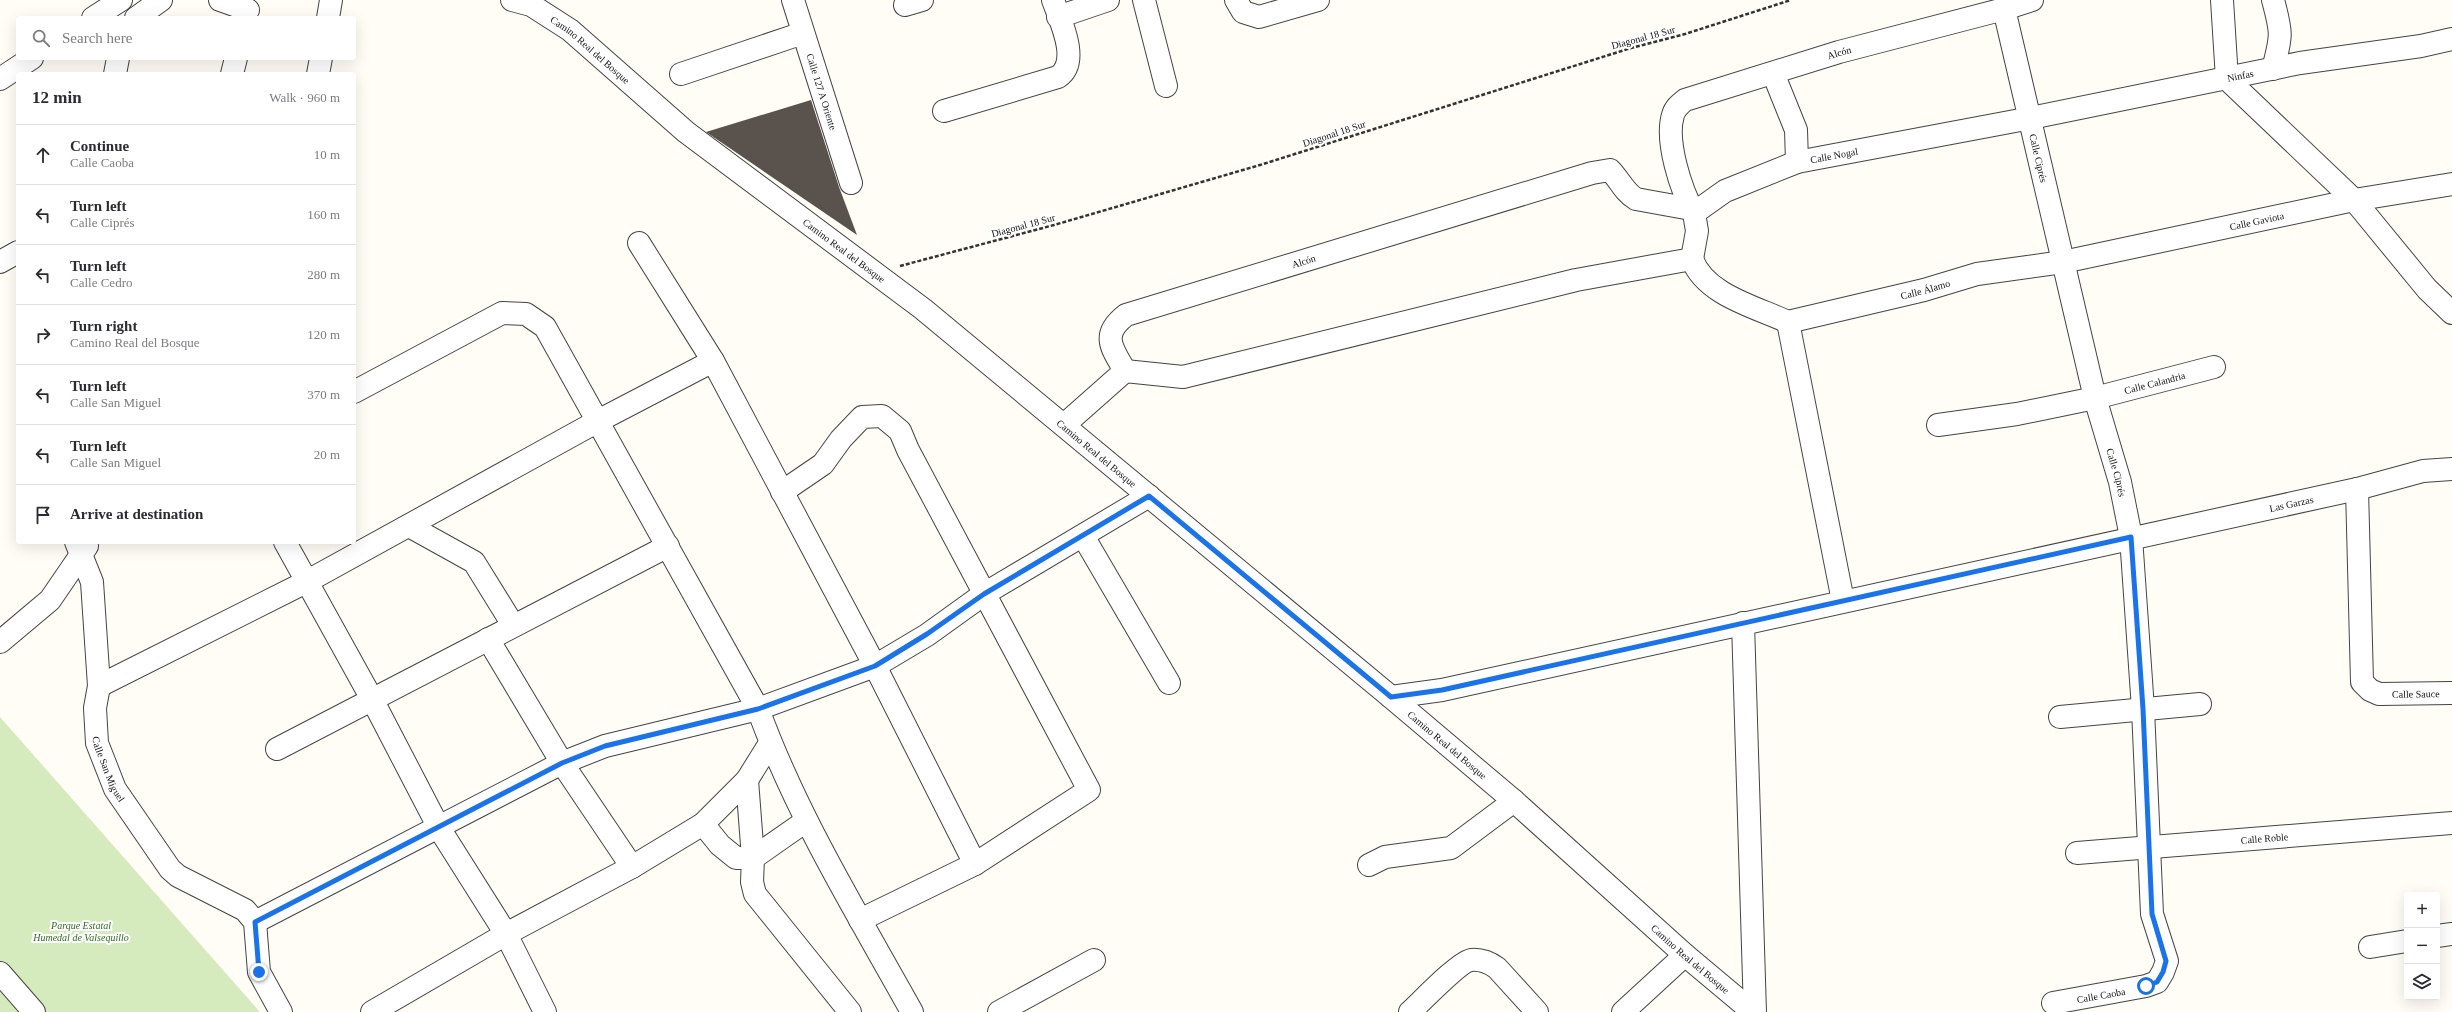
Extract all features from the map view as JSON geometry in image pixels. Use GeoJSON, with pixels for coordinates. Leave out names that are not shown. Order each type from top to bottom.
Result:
{"type":"FeatureCollection","features":[{"type":"Feature","properties":{"kind":"street"},"geometry":{"type":"LineString","coordinates":[[139,16],[161,0]]}},
{"type":"Feature","properties":{"kind":"street"},"geometry":{"type":"LineString","coordinates":[[220,0],[248,10]]}},
{"type":"Feature","properties":{"kind":"street"},"geometry":{"type":"LineString","coordinates":[[328,16],[331,0]]}},
{"type":"Feature","properties":{"kind":"street","name":"Camino Real del Bosque"},"geometry":{"type":"LineString","coordinates":[[512,0],[531,5],[570,30],[686,132],[923,309],[1391,697],[1514,801],[1684,955],[1754,1012]]}},
{"type":"Feature","properties":{"kind":"street","name":"Calle 127 A Oriente"},"geometry":{"type":"LineString","coordinates":[[793,0],[851,183]]}},
{"type":"Feature","properties":{"kind":"street"},"geometry":{"type":"LineString","coordinates":[[944,111],[1058,78],[1064,74],[1067,68],[1068,53],[1056,8],[1108,0]]}},
{"type":"Feature","properties":{"kind":"street"},"geometry":{"type":"LineString","coordinates":[[1144,0],[1166,86]]}},
{"type":"Feature","properties":{"kind":"street"},"geometry":{"type":"LineString","coordinates":[[1236,0],[1243,12],[1259,17],[1318,0]]}},
{"type":"Feature","properties":{"kind":"street","name":"Alcón"},"geometry":{"type":"LineString","coordinates":[[1692,211],[1682,191],[1671,133],[1673,115],[1677,107],[1685,100],[1839,52],[2004,9],[2032,0]]}},
{"type":"Feature","properties":{"kind":"street"},"geometry":{"type":"LineString","coordinates":[[2222,0],[2227,79],[2354,200],[2427,289],[2452,313]]}},
{"type":"Feature","properties":{"kind":"street"},"geometry":{"type":"LineString","coordinates":[[2273,0],[2281,34],[2273,68]]}},
{"type":"Feature","properties":{"kind":"street"},"geometry":{"type":"LineString","coordinates":[[97,16],[122,5]]}},
{"type":"Feature","properties":{"kind":"street","name":"Calle Ciprés"},"geometry":{"type":"LineString","coordinates":[[2004,9],[2095,398],[2120,482],[2131,537],[2143,709],[2152,914],[2163,945]]}},
{"type":"Feature","properties":{"kind":"street"},"geometry":{"type":"LineString","coordinates":[[681,74],[803,33]]}},
{"type":"Feature","properties":{"kind":"street","name":"Ninfas"},"geometry":{"type":"LineString","coordinates":[[2030,118],[2227,79],[2273,68],[2336,57],[2421,46],[2452,39]]}},
{"type":"Feature","properties":{"kind":"street"},"geometry":{"type":"LineString","coordinates":[[0,79],[29,60]]}},
{"type":"Feature","properties":{"kind":"street"},"geometry":{"type":"LineString","coordinates":[[115,72],[118,60]]}},
{"type":"Feature","properties":{"kind":"street"},"geometry":{"type":"LineString","coordinates":[[232,72],[236,60]]}},
{"type":"Feature","properties":{"kind":"street"},"geometry":{"type":"LineString","coordinates":[[318,72],[321,60]]}},
{"type":"Feature","properties":{"kind":"street"},"geometry":{"type":"LineString","coordinates":[[1773,73],[1796,130],[1797,162]]}},
{"type":"Feature","properties":{"kind":"street","name":"Calle Nogal"},"geometry":{"type":"LineString","coordinates":[[1692,211],[1725,191],[1797,162],[2030,118]]}},
{"type":"Feature","properties":{"kind":"street","name":"Alcón"},"geometry":{"type":"LineString","coordinates":[[1126,371],[1110,346],[1110,334],[1116,323],[1126,315],[1592,173],[1610,170],[1620,180],[1630,195],[1636,199],[1692,211]]}},
{"type":"Feature","properties":{"kind":"street","name":"Calle Gaviota"},"geometry":{"type":"LineString","coordinates":[[2063,262],[2354,200],[2449,187]]}},
{"type":"Feature","properties":{"kind":"street"},"geometry":{"type":"LineString","coordinates":[[1692,211],[1697,232],[1692,259],[1696,271],[1722,292],[1788,322],[1843,601]]}},
{"type":"Feature","properties":{"kind":"street"},"geometry":{"type":"LineString","coordinates":[[639,243],[713,362],[875,666],[976,864]]}},
{"type":"Feature","properties":{"kind":"street"},"geometry":{"type":"LineString","coordinates":[[0,262],[16,253]]}},
{"type":"Feature","properties":{"kind":"street"},"geometry":{"type":"LineString","coordinates":[[1064,425],[1126,371],[1183,377],[1576,280],[1692,259]]}},
{"type":"Feature","properties":{"kind":"street","name":"Calle Álamo"},"geometry":{"type":"LineString","coordinates":[[1788,322],[1924,290],[1977,274],[2063,262]]}},
{"type":"Feature","properties":{"kind":"street"},"geometry":{"type":"LineString","coordinates":[[356,391],[502,313],[526,314],[545,327],[758,709],[770,743],[806,821],[912,1012]]}},
{"type":"Feature","properties":{"kind":"street"},"geometry":{"type":"LineString","coordinates":[[99,686],[306,582],[598,421],[713,362]]}},
{"type":"Feature","properties":{"kind":"street","name":"Calle Calandria"},"geometry":{"type":"LineString","coordinates":[[1938,425],[2017,414],[2095,398],[2214,367]]}},
{"type":"Feature","properties":{"kind":"street"},"geometry":{"type":"LineString","coordinates":[[782,492],[823,464],[841,439],[862,417],[882,416],[900,431],[908,450],[1089,790],[976,864],[860,920]]}},
{"type":"Feature","properties":{"kind":"street","name":"Las Garzas"},"geometry":{"type":"LineString","coordinates":[[1391,697],[1442,690],[2357,488],[2423,471],[2452,469]]}},
{"type":"Feature","properties":{"kind":"street","name":"Calle Sauce"},"geometry":{"type":"LineString","coordinates":[[2357,488],[2362,682],[2370,690],[2379,694],[2452,693]]}},
{"type":"Feature","properties":{"kind":"street"},"geometry":{"type":"LineString","coordinates":[[281,1012],[259,972],[255,922],[562,763],[605,746],[758,709],[875,666],[927,634],[984,594],[1149,496]]}},
{"type":"Feature","properties":{"kind":"street"},"geometry":{"type":"LineString","coordinates":[[408,526],[474,562],[513,625]]}},
{"type":"Feature","properties":{"kind":"street"},"geometry":{"type":"LineString","coordinates":[[1083,536],[1169,683]]}},
{"type":"Feature","properties":{"kind":"street"},"geometry":{"type":"LineString","coordinates":[[286,544],[373,701],[439,828],[506,934],[545,1012]]}},
{"type":"Feature","properties":{"kind":"street"},"geometry":{"type":"LineString","coordinates":[[0,642],[50,600],[82,546]]}},
{"type":"Feature","properties":{"kind":"street","name":"Calle San Miguel"},"geometry":{"type":"LineString","coordinates":[[82,546],[92,582],[99,686],[95,708],[97,743],[115,789],[170,869],[178,876],[245,910],[255,922]]}},
{"type":"Feature","properties":{"kind":"street"},"geometry":{"type":"LineString","coordinates":[[277,749],[373,701],[513,625],[668,546]]}},
{"type":"Feature","properties":{"kind":"street"},"geometry":{"type":"LineString","coordinates":[[1743,623],[1754,1012]]}},
{"type":"Feature","properties":{"kind":"street"},"geometry":{"type":"LineString","coordinates":[[488,639],[562,763],[632,867]]}},
{"type":"Feature","properties":{"kind":"street"},"geometry":{"type":"LineString","coordinates":[[2060,717],[2200,704]]}},
{"type":"Feature","properties":{"kind":"street"},"geometry":{"type":"LineString","coordinates":[[372,1012],[506,934],[632,867],[703,824],[747,780],[770,743]]}},
{"type":"Feature","properties":{"kind":"street"},"geometry":{"type":"LineString","coordinates":[[747,780],[753,858],[752,882],[755,894],[850,1012]]}},
{"type":"Feature","properties":{"kind":"street"},"geometry":{"type":"LineString","coordinates":[[1369,865],[1385,857],[1451,848],[1514,801]]}},
{"type":"Feature","properties":{"kind":"street"},"geometry":{"type":"LineString","coordinates":[[703,824],[720,845],[736,858],[753,858],[806,821]]}},
{"type":"Feature","properties":{"kind":"street","name":"Calle Roble"},"geometry":{"type":"LineString","coordinates":[[2077,853],[2452,823]]}},
{"type":"Feature","properties":{"kind":"street"},"geometry":{"type":"LineString","coordinates":[[2440,936],[2452,934]]}},
{"type":"Feature","properties":{"kind":"street"},"geometry":{"type":"LineString","coordinates":[[2370,947],[2404,941]]}},
{"type":"Feature","properties":{"kind":"street","name":"Calle Caoba"},"geometry":{"type":"LineString","coordinates":[[2053,1003],[2133,989],[2157,982],[2163,972],[2166,961],[2163,945]]}},
{"type":"Feature","properties":{"kind":"street"},"geometry":{"type":"LineString","coordinates":[[1623,1012],[1684,955]]}},
{"type":"Feature","properties":{"kind":"street"},"geometry":{"type":"LineString","coordinates":[[999,1012],[1094,960]]}},
{"type":"Feature","properties":{"kind":"street"},"geometry":{"type":"LineString","coordinates":[[1410,1012],[1460,966],[1470,960],[1489,962],[1493,965],[1537,1012]]}},
{"type":"Feature","properties":{"kind":"street"},"geometry":{"type":"LineString","coordinates":[[0,973],[34,1012]]}},
{"type":"Feature","properties":{"kind":"path","name":"Diagonal 18 Sur"},"geometry":{"type":"LineString","coordinates":[[880,277],[902,266],[1054,225],[1260,165],[1593,60],[1791,0]]}},
{"type":"Feature","properties":{"kind":"green space","name":"Parque Estatal Humedal de Valsequillo"},"geometry":{"type":"Polygon","coordinates":[[[0,717],[260,1012],[0,1012],[0,717]]]}},
{"type":"Feature","properties":{"kind":"building"},"geometry":{"type":"Polygon","coordinates":[[[811,100],[839,187],[857,235],[706,132],[811,100]]]}},
{"type":"Feature","properties":{"kind":"route"},"geometry":{"type":"LineString","coordinates":[[259,972],[256,961],[255,922],[562,763],[605,746],[758,709],[875,666],[927,634],[984,594],[1149,496],[1391,697],[1417,692],[1442,690],[2131,537],[2143,709],[2152,914],[2163,945],[2166,961],[2163,972],[2157,982],[2146,986]]}}]}
